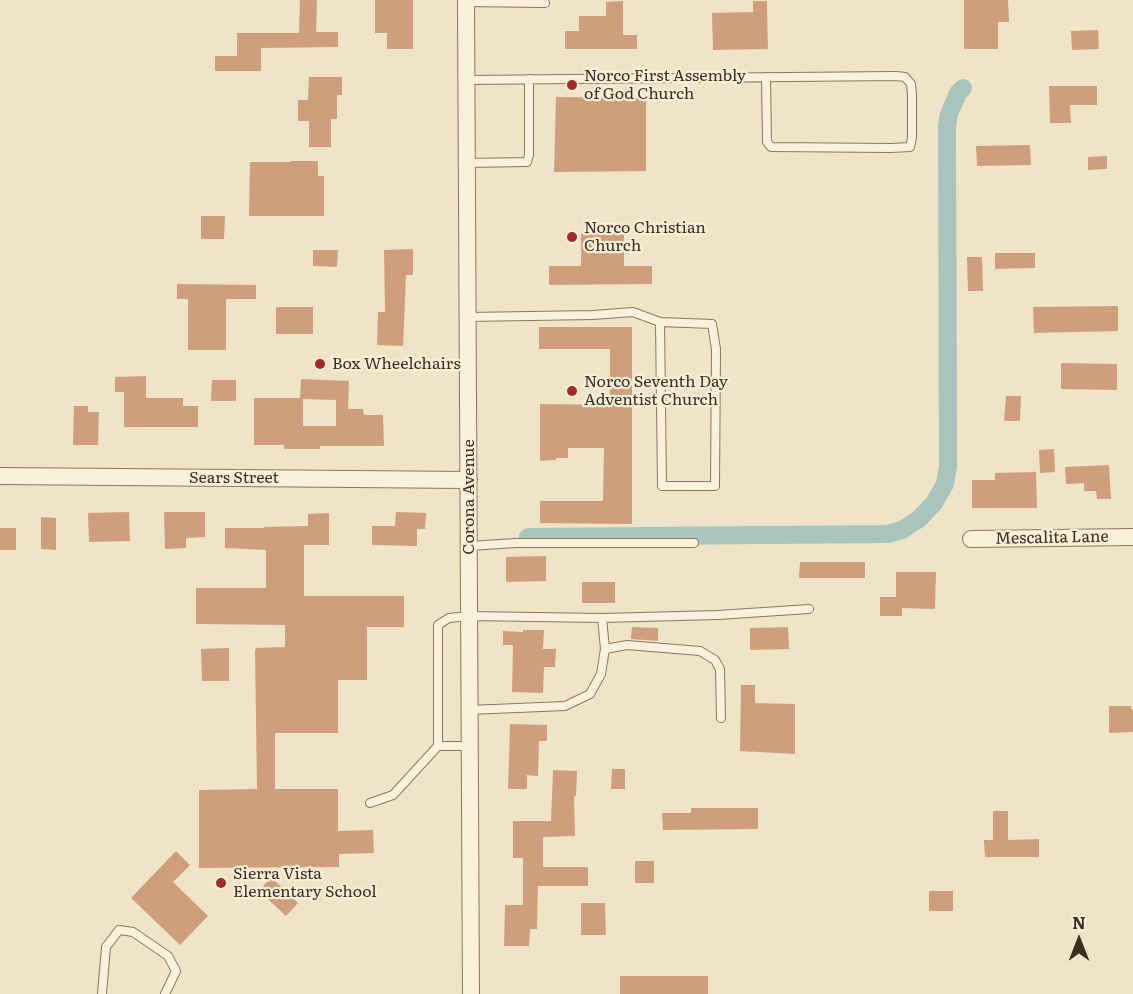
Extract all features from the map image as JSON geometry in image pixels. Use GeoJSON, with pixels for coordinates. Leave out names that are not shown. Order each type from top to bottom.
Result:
{"type":"FeatureCollection","features":[{"type":"Feature","properties":{"kind":"street","name":"Corona Avenue"},"geometry":{"type":"LineString","coordinates":[[466,1],[471,994]]}},
{"type":"Feature","properties":{"kind":"street","name":"Sears Street"},"geometry":{"type":"LineString","coordinates":[[0,476],[469,480]]}},
{"type":"Feature","properties":{"kind":"street","name":"Mescalita Lane"},"geometry":{"type":"LineString","coordinates":[[971,539],[1133,537]]}},
{"type":"Feature","properties":{"kind":"lane"},"geometry":{"type":"LineString","coordinates":[[466,1],[545,3]]}},
{"type":"Feature","properties":{"kind":"lane"},"geometry":{"type":"LineString","coordinates":[[467,80],[529,79],[766,77],[896,76],[905,77],[911,84],[912,94],[910,147],[771,147],[767,142],[766,77]]}},
{"type":"Feature","properties":{"kind":"lane"},"geometry":{"type":"LineString","coordinates":[[467,163],[527,162],[529,155],[529,79]]}},
{"type":"Feature","properties":{"kind":"lane"},"geometry":{"type":"LineString","coordinates":[[468,317],[633,312],[660,322],[712,324],[716,349],[715,486],[662,486],[660,322]]}},
{"type":"Feature","properties":{"kind":"lane"},"geometry":{"type":"LineString","coordinates":[[469,546],[516,543],[694,543]]}},
{"type":"Feature","properties":{"kind":"lane"},"geometry":{"type":"LineString","coordinates":[[370,803],[393,795],[438,746],[438,625],[449,618],[469,616],[602,618],[718,615],[809,609]]}},
{"type":"Feature","properties":{"kind":"lane"},"geometry":{"type":"LineString","coordinates":[[470,710],[565,706],[590,694],[601,674],[605,649],[602,618]]}},
{"type":"Feature","properties":{"kind":"lane"},"geometry":{"type":"LineString","coordinates":[[605,649],[627,645],[700,651],[715,660],[720,669],[721,718]]}},
{"type":"Feature","properties":{"kind":"lane"},"geometry":{"type":"LineString","coordinates":[[438,746],[470,746]]}},
{"type":"Feature","properties":{"kind":"lane"},"geometry":{"type":"LineString","coordinates":[[102,994],[106,947],[119,930],[133,932],[168,956],[176,972],[165,994]]}},
{"type":"Feature","properties":{"kind":"building"},"geometry":{"type":"Polygon","coordinates":[[[300,0],[317,0],[316,32],[338,32],[338,47],[261,48],[261,71],[215,71],[215,56],[237,56],[237,33],[299,33],[300,0]]]}},
{"type":"Feature","properties":{"kind":"building"},"geometry":{"type":"Polygon","coordinates":[[[375,0],[413,0],[413,49],[387,49],[387,33],[375,33],[375,0]]]}},
{"type":"Feature","properties":{"kind":"building"},"geometry":{"type":"Polygon","coordinates":[[[964,0],[1008,0],[1009,22],[998,22],[998,49],[964,49],[964,0]]]}},
{"type":"Feature","properties":{"kind":"building"},"geometry":{"type":"Polygon","coordinates":[[[623,1],[623,35],[637,35],[637,49],[565,49],[565,31],[579,31],[579,16],[606,16],[606,2],[623,1]]]}},
{"type":"Feature","properties":{"kind":"building"},"geometry":{"type":"Polygon","coordinates":[[[753,1],[767,1],[768,49],[713,50],[712,13],[753,12],[753,1]]]}},
{"type":"Feature","properties":{"kind":"building"},"geometry":{"type":"Polygon","coordinates":[[[1098,30],[1099,49],[1072,50],[1071,31],[1098,30]]]}},
{"type":"Feature","properties":{"kind":"building"},"geometry":{"type":"Polygon","coordinates":[[[309,77],[342,77],[342,95],[337,95],[337,119],[331,119],[331,147],[309,147],[309,121],[298,121],[298,100],[308,100],[309,77]]]}},
{"type":"Feature","properties":{"kind":"building"},"geometry":{"type":"Polygon","coordinates":[[[1049,86],[1097,86],[1097,105],[1070,105],[1071,123],[1050,123],[1049,86]]]}},
{"type":"Feature","properties":{"kind":"building"},"geometry":{"type":"Polygon","coordinates":[[[556,97],[646,98],[646,171],[554,172],[556,97]]]}},
{"type":"Feature","properties":{"kind":"building"},"geometry":{"type":"Polygon","coordinates":[[[1030,145],[1031,165],[977,166],[976,146],[1030,145]]]}},
{"type":"Feature","properties":{"kind":"building"},"geometry":{"type":"Polygon","coordinates":[[[1107,156],[1107,169],[1088,170],[1088,157],[1107,156]]]}},
{"type":"Feature","properties":{"kind":"building"},"geometry":{"type":"Polygon","coordinates":[[[318,161],[318,176],[324,176],[324,216],[249,216],[250,162],[318,161]]]}},
{"type":"Feature","properties":{"kind":"building"},"geometry":{"type":"Polygon","coordinates":[[[201,216],[225,216],[224,239],[201,239],[201,216]]]}},
{"type":"Feature","properties":{"kind":"building"},"geometry":{"type":"Polygon","coordinates":[[[589,224],[624,224],[624,266],[652,266],[652,284],[549,285],[549,266],[581,266],[581,234],[590,234],[589,224]]]}},
{"type":"Feature","properties":{"kind":"building"},"geometry":{"type":"Polygon","coordinates":[[[413,249],[413,275],[406,275],[403,346],[377,345],[378,312],[385,312],[384,250],[413,249]]]}},
{"type":"Feature","properties":{"kind":"building"},"geometry":{"type":"Polygon","coordinates":[[[313,250],[338,250],[337,267],[313,266],[313,250]]]}},
{"type":"Feature","properties":{"kind":"building"},"geometry":{"type":"Polygon","coordinates":[[[995,253],[1035,253],[1035,268],[995,269],[995,253]]]}},
{"type":"Feature","properties":{"kind":"building"},"geometry":{"type":"Polygon","coordinates":[[[967,257],[982,257],[983,291],[968,291],[967,257]]]}},
{"type":"Feature","properties":{"kind":"building"},"geometry":{"type":"Polygon","coordinates":[[[177,284],[256,285],[256,299],[226,299],[226,350],[188,350],[188,299],[177,299],[177,284]]]}},
{"type":"Feature","properties":{"kind":"building"},"geometry":{"type":"Polygon","coordinates":[[[1118,306],[1118,331],[1034,333],[1033,307],[1118,306]]]}},
{"type":"Feature","properties":{"kind":"building"},"geometry":{"type":"Polygon","coordinates":[[[276,307],[313,307],[313,334],[276,334],[276,307]]]}},
{"type":"Feature","properties":{"kind":"building"},"geometry":{"type":"Polygon","coordinates":[[[539,327],[632,327],[632,524],[540,523],[540,501],[603,501],[604,448],[568,448],[568,458],[540,461],[540,404],[610,405],[610,349],[539,349],[539,327]]]}},
{"type":"Feature","properties":{"kind":"building"},"geometry":{"type":"Polygon","coordinates":[[[1061,363],[1117,364],[1117,390],[1061,389],[1061,363]]]}},
{"type":"Feature","properties":{"kind":"building"},"geometry":{"type":"Polygon","coordinates":[[[146,376],[146,398],[183,398],[183,406],[198,406],[198,427],[124,427],[124,392],[115,392],[115,377],[146,376]]]}},
{"type":"Feature","properties":{"kind":"building"},"geometry":{"type":"Polygon","coordinates":[[[301,379],[349,381],[348,409],[363,409],[364,415],[383,415],[384,446],[320,446],[320,449],[284,449],[284,445],[254,445],[254,398],[300,398],[301,379]],[[303,399],[303,426],[336,426],[336,400],[303,399]]]}},
{"type":"Feature","properties":{"kind":"building"},"geometry":{"type":"Polygon","coordinates":[[[212,380],[236,380],[236,401],[211,401],[212,380]]]}},
{"type":"Feature","properties":{"kind":"building"},"geometry":{"type":"Polygon","coordinates":[[[1006,396],[1021,396],[1020,421],[1004,421],[1006,396]]]}},
{"type":"Feature","properties":{"kind":"building"},"geometry":{"type":"Polygon","coordinates":[[[74,406],[88,406],[88,412],[99,412],[98,445],[73,445],[74,406]]]}},
{"type":"Feature","properties":{"kind":"building"},"geometry":{"type":"Polygon","coordinates":[[[1054,449],[1055,472],[1040,473],[1039,450],[1054,449]]]}},
{"type":"Feature","properties":{"kind":"building"},"geometry":{"type":"Polygon","coordinates":[[[1109,465],[1111,499],[1097,499],[1096,491],[1084,491],[1084,483],[1066,484],[1065,467],[1109,465]]]}},
{"type":"Feature","properties":{"kind":"building"},"geometry":{"type":"Polygon","coordinates":[[[1036,472],[1037,508],[972,508],[972,480],[995,480],[995,473],[1036,472]]]}},
{"type":"Feature","properties":{"kind":"building"},"geometry":{"type":"Polygon","coordinates":[[[129,512],[130,541],[89,542],[88,513],[129,512]]]}},
{"type":"Feature","properties":{"kind":"building"},"geometry":{"type":"Polygon","coordinates":[[[164,512],[205,512],[205,537],[186,538],[186,548],[165,549],[164,512]]]}},
{"type":"Feature","properties":{"kind":"building"},"geometry":{"type":"Polygon","coordinates":[[[396,512],[426,513],[425,529],[417,529],[417,546],[372,545],[372,526],[395,526],[396,512]]]}},
{"type":"Feature","properties":{"kind":"building"},"geometry":{"type":"Polygon","coordinates":[[[329,513],[329,545],[304,545],[304,596],[404,596],[404,627],[367,627],[367,680],[338,680],[338,733],[275,733],[275,789],[338,789],[338,831],[373,830],[374,853],[339,854],[339,867],[199,868],[199,790],[257,789],[255,650],[256,648],[285,647],[285,625],[196,624],[196,588],[266,588],[266,550],[225,548],[225,528],[308,526],[308,514],[329,513]]]}},
{"type":"Feature","properties":{"kind":"building"},"geometry":{"type":"Polygon","coordinates":[[[41,517],[56,518],[56,550],[41,549],[41,517]]]}},
{"type":"Feature","properties":{"kind":"building"},"geometry":{"type":"Polygon","coordinates":[[[0,528],[16,528],[16,550],[0,550],[0,528]]]}},
{"type":"Feature","properties":{"kind":"building"},"geometry":{"type":"Polygon","coordinates":[[[546,556],[546,581],[506,582],[506,557],[546,556]]]}},
{"type":"Feature","properties":{"kind":"building"},"geometry":{"type":"Polygon","coordinates":[[[800,562],[865,562],[865,578],[799,578],[800,562]]]}},
{"type":"Feature","properties":{"kind":"building"},"geometry":{"type":"Polygon","coordinates":[[[896,572],[936,572],[935,609],[902,608],[902,616],[880,616],[880,597],[896,597],[896,572]]]}},
{"type":"Feature","properties":{"kind":"building"},"geometry":{"type":"Polygon","coordinates":[[[582,582],[615,582],[615,603],[582,603],[582,582]]]}},
{"type":"Feature","properties":{"kind":"building"},"geometry":{"type":"Polygon","coordinates":[[[632,627],[658,628],[658,641],[631,639],[632,627]]]}},
{"type":"Feature","properties":{"kind":"building"},"geometry":{"type":"Polygon","coordinates":[[[788,627],[789,649],[750,650],[750,628],[788,627]]]}},
{"type":"Feature","properties":{"kind":"building"},"geometry":{"type":"Polygon","coordinates":[[[523,630],[544,630],[543,649],[556,649],[555,667],[544,667],[543,693],[512,692],[513,645],[503,645],[503,631],[523,632],[523,630]]]}},
{"type":"Feature","properties":{"kind":"building"},"geometry":{"type":"Polygon","coordinates":[[[229,648],[229,681],[202,681],[201,649],[229,648]]]}},
{"type":"Feature","properties":{"kind":"building"},"geometry":{"type":"Polygon","coordinates":[[[741,685],[755,685],[755,703],[795,704],[795,754],[740,751],[741,685]]]}},
{"type":"Feature","properties":{"kind":"building"},"geometry":{"type":"Polygon","coordinates":[[[1109,706],[1131,706],[1133,732],[1109,733],[1109,706]]]}},
{"type":"Feature","properties":{"kind":"building"},"geometry":{"type":"Polygon","coordinates":[[[510,724],[547,725],[547,741],[539,741],[538,776],[527,775],[527,789],[508,789],[510,724]]]}},
{"type":"Feature","properties":{"kind":"building"},"geometry":{"type":"Polygon","coordinates":[[[612,769],[625,769],[625,789],[611,789],[612,769]]]}},
{"type":"Feature","properties":{"kind":"building"},"geometry":{"type":"Polygon","coordinates":[[[553,770],[577,771],[576,796],[574,796],[575,836],[543,837],[543,867],[588,867],[588,886],[538,886],[537,929],[530,929],[529,946],[504,946],[505,905],[523,905],[523,858],[513,858],[513,821],[551,821],[553,770]]]}},
{"type":"Feature","properties":{"kind":"building"},"geometry":{"type":"Polygon","coordinates":[[[691,808],[758,808],[758,829],[663,830],[662,813],[691,813],[691,808]]]}},
{"type":"Feature","properties":{"kind":"building"},"geometry":{"type":"Polygon","coordinates":[[[993,811],[1008,811],[1008,840],[1039,839],[1039,857],[985,857],[984,840],[993,840],[993,811]]]}},
{"type":"Feature","properties":{"kind":"building"},"geometry":{"type":"Polygon","coordinates":[[[176,851],[190,865],[173,882],[208,916],[180,945],[131,898],[176,851]]]}},
{"type":"Feature","properties":{"kind":"building"},"geometry":{"type":"Polygon","coordinates":[[[635,861],[654,861],[654,883],[635,883],[635,861]]]}},
{"type":"Feature","properties":{"kind":"building"},"geometry":{"type":"Polygon","coordinates":[[[271,877],[298,903],[286,916],[259,891],[271,877]]]}},
{"type":"Feature","properties":{"kind":"building"},"geometry":{"type":"Polygon","coordinates":[[[929,891],[953,891],[953,911],[929,911],[929,891]]]}},
{"type":"Feature","properties":{"kind":"building"},"geometry":{"type":"Polygon","coordinates":[[[581,903],[605,903],[606,935],[581,935],[581,903]]]}},
{"type":"Feature","properties":{"kind":"building"},"geometry":{"type":"Polygon","coordinates":[[[620,976],[708,976],[708,994],[620,994],[620,976]]]}},
{"type":"Feature","properties":{"kind":"waterway"},"geometry":{"type":"LineString","coordinates":[[528,537],[888,534],[902,530],[919,519],[934,503],[945,484],[948,466],[947,125],[958,93],[963,88]]}},
{"type":"Feature","properties":{"kind":"place","name":"Norco First Assembly of God Church"},"geometry":{"type":"Point","coordinates":[572,85]}},
{"type":"Feature","properties":{"kind":"place","name":"Norco Christian Church"},"geometry":{"type":"Point","coordinates":[572,237]}},
{"type":"Feature","properties":{"kind":"place","name":"Box Wheelchairs"},"geometry":{"type":"Point","coordinates":[320,364]}},
{"type":"Feature","properties":{"kind":"place","name":"Norco Seventh Day Adventist Church"},"geometry":{"type":"Point","coordinates":[572,391]}},
{"type":"Feature","properties":{"kind":"place","name":"Sierra Vista Elementary School"},"geometry":{"type":"Point","coordinates":[221,883]}}]}
